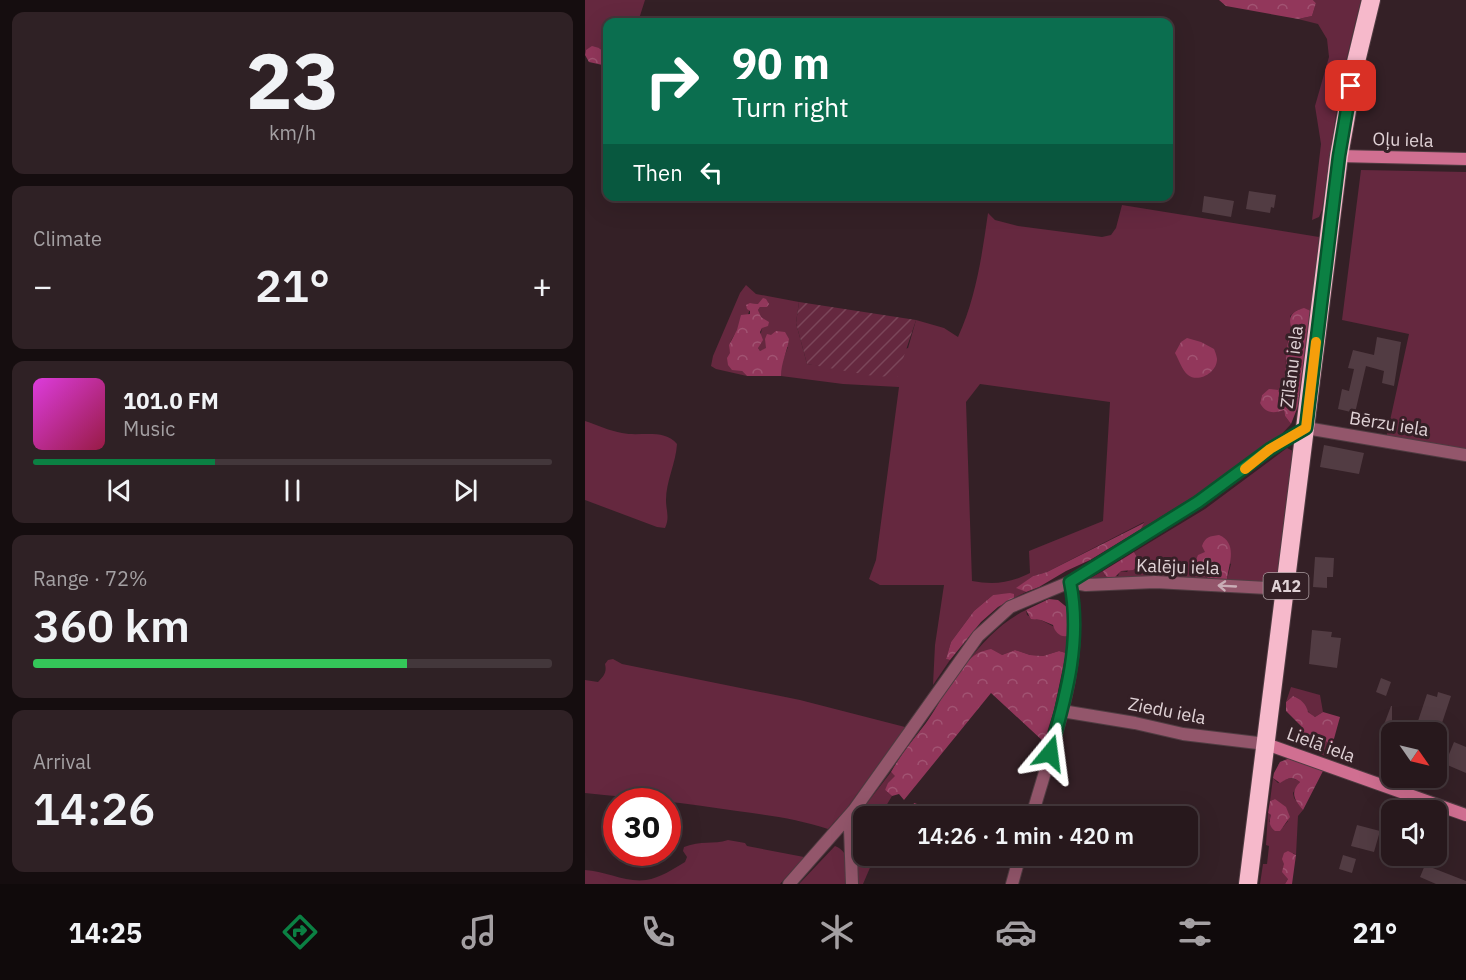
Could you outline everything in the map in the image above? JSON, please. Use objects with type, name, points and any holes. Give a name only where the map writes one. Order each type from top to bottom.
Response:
[{"type":"highway","name":"Zīlānu iela","points":[[1248,884],[1339,156],[1355,66],[1371,0]]},
{"type":"street","name":"Oļu iela","points":[[1339,156],[1466,159]]},
{"type":"street","name":"Bērzu iela","points":[[1306,428],[1466,455]]},
{"type":"street","points":[[857,806],[978,636],[1010,607],[1070,582],[1198,502],[1270,449],[1306,428]]},
{"type":"street","points":[[1035,806],[1062,711],[1071,667],[1075,606],[1070,582]]},
{"type":"street","name":"Kalēju iela","points":[[1070,582],[1086,585],[1155,582],[1286,589]]},
{"type":"street","name":"Ziedu iela","points":[[1062,711],[1135,723],[1183,734],[1266,744]]},
{"type":"street","name":"Lielā iela","points":[[1266,744],[1466,815]]},
{"type":"street","points":[[789,884],[853,811]]},
{"type":"street","points":[[852,884],[850,829],[853,815]]},
{"type":"street","points":[[825,844],[841,845],[848,851],[850,858]]},
{"type":"street","points":[[1012,884],[1017,866]]},
{"type":"shaded area","points":[[585,0],[645,0],[639,18],[603,18],[603,51],[599,48],[586,50],[585,55]]},
{"type":"shaded area","points":[[1313,0],[1361,0],[1337,107],[1322,210],[1319,217],[1312,220],[1321,144],[1315,106],[1329,57],[1327,39],[1318,24],[1298,19],[1312,16],[1316,3]]},
{"type":"shaded area","points":[[1361,170],[1466,172],[1466,460],[1384,448],[1409,334],[1342,320]]},
{"type":"shaded area","points":[[1122,205],[1319,237],[1311,311],[1300,309],[1290,316],[1292,329],[1288,337],[1284,382],[1278,390],[1269,390],[1262,395],[1260,403],[1284,410],[1291,424],[1280,436],[1209,487],[1141,529],[1144,522],[1047,572],[1033,576],[1017,588],[1026,592],[1014,598],[1014,594],[993,595],[974,611],[951,642],[946,659],[950,660],[933,685],[935,645],[944,585],[880,585],[869,579],[876,560],[899,387],[843,384],[781,376],[781,365],[788,347],[760,351],[758,348],[762,328],[758,304],[750,303],[748,314],[730,344],[730,352],[735,363],[747,376],[716,369],[711,366],[713,356],[740,293],[746,285],[756,294],[799,302],[796,323],[807,364],[839,368],[908,348],[916,320],[944,328],[958,337],[974,292],[988,213],[995,220],[1018,226],[1102,237],[1111,235],[1116,228]],"holes":[[[980,384],[1110,402],[1103,521],[1029,551],[1030,573],[1002,582],[972,581],[966,402]]]},
{"type":"shaded area","points":[[799,302],[916,320],[897,377],[873,376],[807,364],[796,323]]},
{"type":"shaded area","points":[[585,421],[622,433],[665,436],[677,444],[666,493],[668,517],[665,528],[585,500]]},
{"type":"shaded area","points":[[1287,448],[1293,451],[1293,457],[1279,581],[1275,584],[1224,581],[1227,579],[1231,564],[1206,552],[1196,569],[1210,580],[1086,583],[1103,571],[1105,576],[1118,576],[1120,571],[1127,572],[1137,557],[1134,552],[1205,509]]},
{"type":"shaded area","points":[[1026,610],[1027,615],[1070,635],[1066,653],[1059,651],[1043,656],[1015,650],[1002,655],[978,653],[966,664],[993,634]]},
{"type":"shaded area","points":[[613,659],[622,664],[800,700],[905,727],[847,808],[828,829],[760,814],[681,803],[681,788],[603,788],[603,795],[585,793],[585,680],[598,682],[604,674],[608,660]]},
{"type":"shaded area","points":[[1291,687],[1320,695],[1323,712],[1315,717],[1300,700],[1293,696],[1286,702]]},
{"type":"shaded area","points":[[1302,727],[1308,744],[1319,746],[1323,739],[1332,746],[1327,757],[1310,749],[1300,740],[1304,737],[1299,730]]},
{"type":"shaded area","points":[[891,772],[896,776],[885,790],[892,796],[886,806],[865,806]]},
{"type":"shaded area","points":[[1273,778],[1278,783],[1286,779],[1300,782],[1293,793],[1303,810],[1298,816],[1296,855],[1293,853],[1288,879],[1285,884],[1260,884],[1263,864],[1267,864],[1268,813],[1271,815],[1269,822],[1283,827],[1288,821],[1275,799],[1270,801]]},
{"type":"shaded area","points":[[728,840],[804,857],[780,884],[585,884],[585,870],[631,880],[651,879],[681,866],[687,857],[683,851],[684,847]]},
{"type":"shaded area","points":[[835,846],[844,852],[846,857],[849,884],[799,884]]},
{"type":"shaded area","points":[[855,866],[871,866],[863,884],[855,884]]},
{"type":"green space","points":[[1219,0],[1313,0],[1316,3],[1312,16],[1298,19],[1226,6]]},
{"type":"green space","points":[[592,46],[603,51],[603,65],[589,62],[585,55],[586,50]]},
{"type":"green space","points":[[763,298],[769,304],[758,310],[761,317],[769,322],[768,326],[762,328],[760,332],[763,340],[758,348],[760,351],[766,348],[767,334],[771,335],[776,331],[785,332],[789,339],[781,376],[747,376],[742,371],[732,370],[728,365],[729,345],[737,330],[741,315],[750,314],[746,305],[758,304]]},
{"type":"green space","points":[[1304,308],[1311,311],[1300,401],[1291,424],[1284,410],[1270,412],[1260,403],[1262,395],[1269,389],[1278,390],[1282,383],[1286,368],[1287,344],[1292,329],[1290,318],[1296,311]]},
{"type":"green space","points":[[1187,338],[1214,349],[1217,358],[1214,369],[1202,377],[1188,375],[1175,353],[1181,342]]},
{"type":"green space","points":[[1144,523],[1141,529],[1039,587],[1026,592],[1016,588],[1033,576],[1047,572]]},
{"type":"green space","points":[[1219,535],[1229,543],[1231,554],[1227,579],[1224,581],[1210,580],[1194,565],[1198,555],[1205,552],[1202,546],[1206,539]]},
{"type":"green space","points":[[1134,552],[1137,557],[1137,567],[1133,570],[1121,571],[1114,578],[1105,575],[1103,571]]},
{"type":"green space","points":[[1014,594],[1014,598],[998,607],[981,622],[950,660],[946,659],[951,642],[974,611],[993,595]]},
{"type":"green space","points":[[1049,599],[1058,600],[1069,609],[1070,635],[1062,636],[1057,633],[1053,625],[1031,619],[1026,610]]},
{"type":"green space","points":[[991,649],[1002,655],[1015,650],[1043,656],[1059,651],[1066,653],[1054,710],[1044,742],[991,693],[904,800],[899,794],[892,796],[885,790],[895,776],[891,772],[899,759],[932,715],[949,685],[963,667],[978,653]]},
{"type":"green space","points":[[1293,696],[1303,702],[1308,712],[1315,717],[1323,712],[1340,717],[1332,746],[1323,739],[1317,749],[1308,744],[1303,728],[1286,711],[1286,702]]},
{"type":"green space","points":[[1290,758],[1323,771],[1303,810],[1294,796],[1295,789],[1300,782],[1290,778],[1280,783],[1273,778],[1280,762]]},
{"type":"green space","points":[[1275,799],[1286,807],[1290,817],[1280,831],[1275,831],[1272,827],[1271,815],[1268,813],[1270,801]]},
{"type":"green space","points":[[1288,851],[1296,855],[1292,884],[1285,884],[1288,879],[1282,872],[1284,864],[1282,859],[1284,853]]},
{"type":"building","points":[[1249,191],[1276,195],[1274,208],[1271,207],[1270,213],[1246,209]]},
{"type":"building","points":[[1204,196],[1234,201],[1231,217],[1202,212]]},
{"type":"building","points":[[1377,337],[1401,342],[1394,386],[1382,383],[1384,371],[1366,366],[1355,413],[1338,409],[1342,389],[1349,391],[1354,369],[1348,368],[1353,350],[1374,355]]},
{"type":"building","points":[[1324,445],[1364,453],[1359,474],[1320,467]]},
{"type":"building","points":[[1315,557],[1334,558],[1333,577],[1327,577],[1327,588],[1313,587]]},
{"type":"building","points":[[1312,630],[1332,632],[1331,637],[1341,638],[1337,668],[1309,664]]},
{"type":"building","points":[[1381,678],[1391,682],[1386,696],[1376,692]]},
{"type":"building","points":[[1438,692],[1451,696],[1442,722],[1418,722],[1427,694],[1437,697]]},
{"type":"building","points":[[1391,706],[1392,706],[1392,722],[1385,722]]},
{"type":"building","points":[[1454,742],[1466,747],[1466,773],[1447,765]]},
{"type":"building","points":[[1357,825],[1380,831],[1374,852],[1351,846]]},
{"type":"building","points":[[1343,855],[1356,859],[1352,873],[1339,869]]},
{"type":"building","points":[[1425,866],[1428,866],[1466,881],[1466,884],[1436,884],[1420,877]]},
{"type":"slow traffic","points":[[1245,469],[1270,449],[1306,428],[1316,342]]},
{"type":"route","points":[[1050,753],[1071,667],[1075,606],[1070,582],[1176,517],[1270,449],[1306,428],[1339,156],[1351,86]]}]
